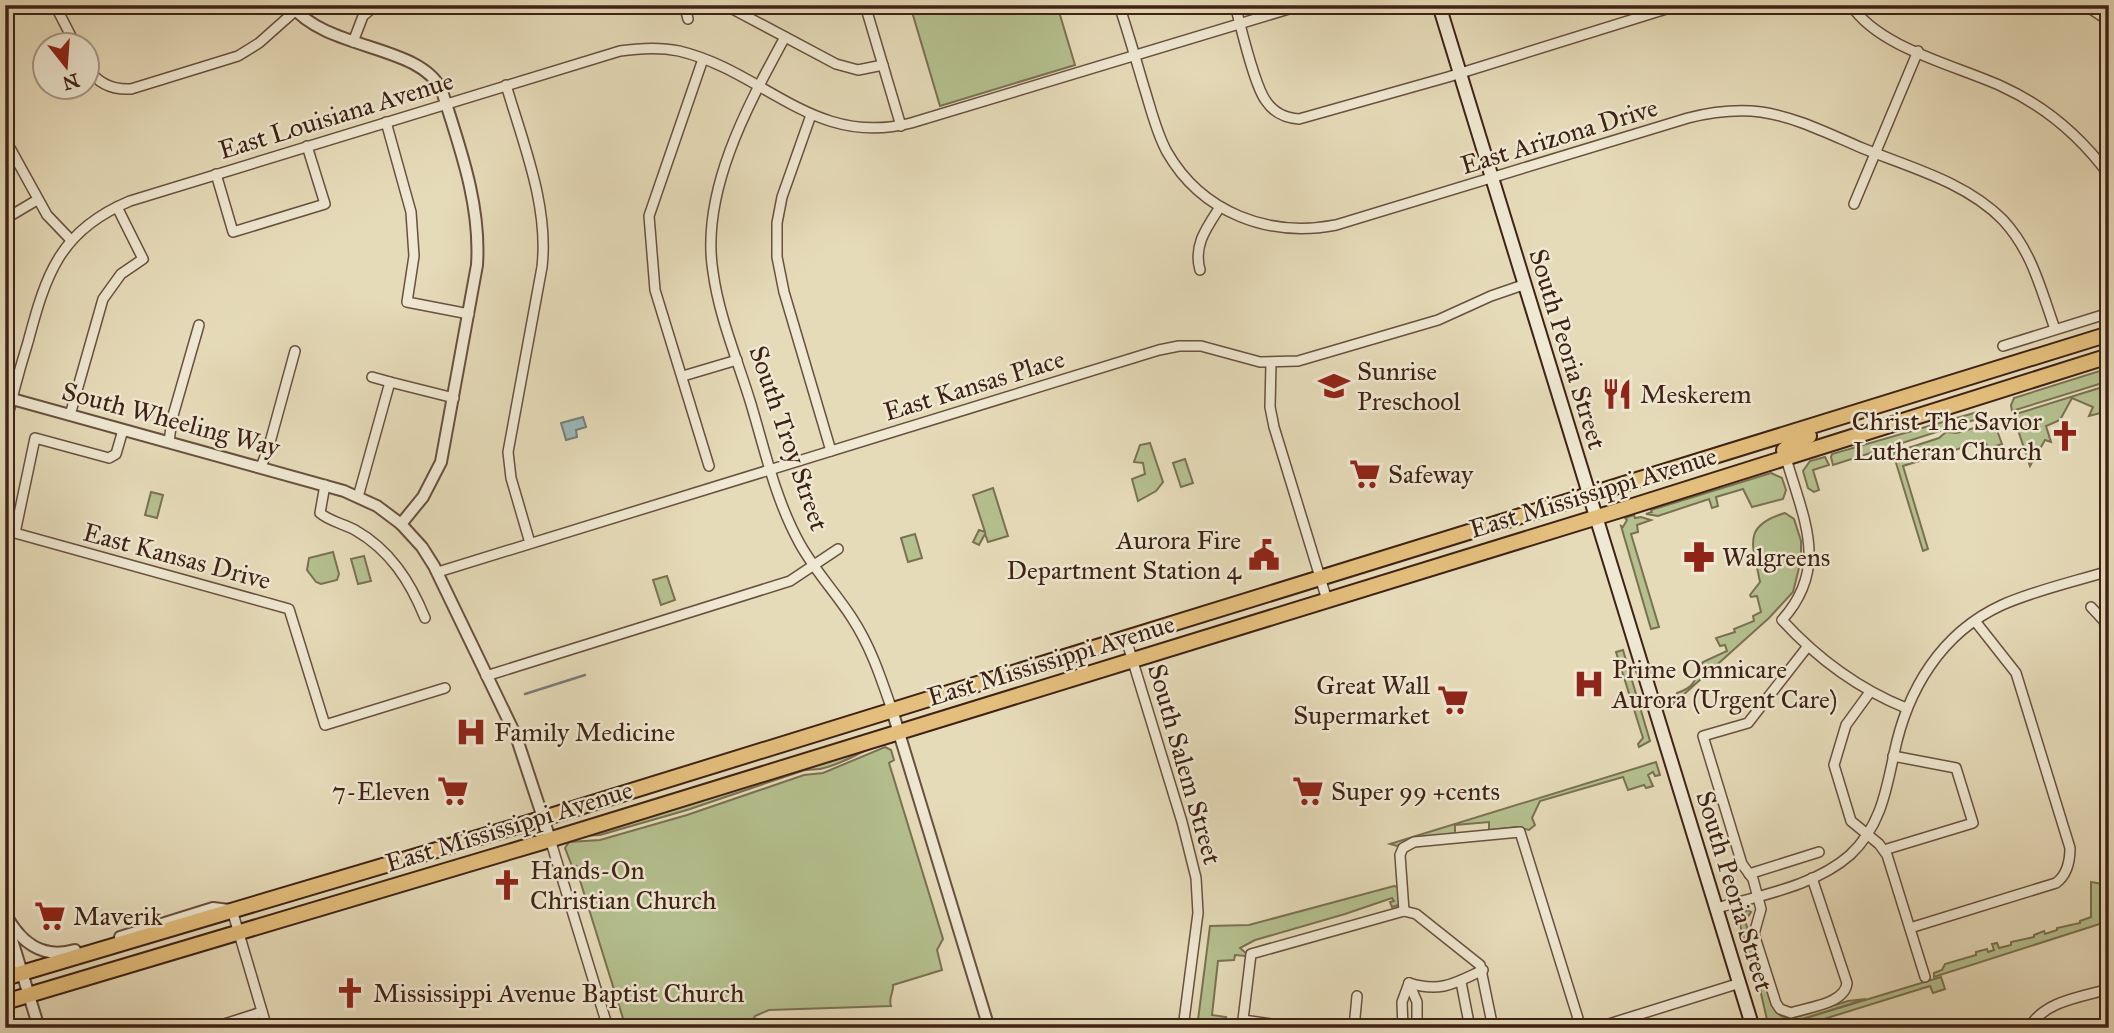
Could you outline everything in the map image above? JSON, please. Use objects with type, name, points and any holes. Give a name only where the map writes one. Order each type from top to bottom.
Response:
[{"type":"main road","name":"South Peoria Street","points":[[1439,5],[1752,1028]]},
{"type":"main road","name":"East Mississippi Avenue","points":[[5,978],[544,818],[2109,334]]},
{"type":"main road","name":"East Mississippi Avenue","points":[[5,1002],[899,732],[2109,356]]},
{"type":"main road","points":[[1786,458],[1784,450],[1792,443],[1864,410]]},
{"type":"street","points":[[55,5],[69,32]]},
{"type":"street","points":[[353,42],[363,16],[376,5]]},
{"type":"street","points":[[684,5],[688,19]]},
{"type":"street","points":[[725,5],[845,68],[870,69],[883,65]]},
{"type":"street","points":[[865,5],[901,126]]},
{"type":"street","name":"East Arizona Drive","points":[[1119,5],[1154,121],[1167,151],[1185,177],[1220,207],[1242,218],[1273,227],[1320,228],[1688,118],[1724,111],[1751,111],[1777,115],[1963,190],[2003,219],[2031,259],[2055,329]]},
{"type":"street","points":[[1235,5],[1262,94],[1273,109],[1290,118],[1308,118],[1679,5]]},
{"type":"street","name":"East Louisiana Avenue","points":[[5,430],[8,398],[42,291],[55,263],[72,240],[90,223],[117,206],[605,54],[635,48],[666,49],[703,59],[811,115],[836,124],[861,128],[901,126],[1302,5]]},
{"type":"street","points":[[1851,5],[1876,32],[2003,86],[2039,107],[2082,142],[2109,175]]},
{"type":"street","points":[[2085,5],[2109,21]]},
{"type":"street","points":[[102,82],[114,88],[131,89],[238,56],[259,43],[293,8],[316,27],[422,67],[437,80],[471,188],[477,222],[477,265],[446,441],[438,470],[423,497],[401,524]]},
{"type":"street","name":"South Troy Street","points":[[785,37],[740,127],[718,191],[711,230],[714,281],[791,527],[814,566],[864,638],[877,666],[989,1028]]},
{"type":"street","points":[[1854,204],[1918,51]]},
{"type":"street","points":[[703,59],[649,216],[654,284],[709,466]]},
{"type":"street","points":[[506,85],[534,178],[544,249],[508,452],[511,478],[530,543]]},
{"type":"street","points":[[811,115],[782,197],[777,243],[784,292],[831,451]]},
{"type":"street","points":[[386,122],[411,212],[414,256],[407,302],[470,314]]},
{"type":"street","points":[[5,139],[49,219],[72,240]]},
{"type":"street","points":[[216,174],[233,232],[325,204],[307,146]]},
{"type":"street","points":[[5,219],[37,200]]},
{"type":"street","points":[[71,415],[103,299],[121,274],[143,259],[117,206]]},
{"type":"street","points":[[1200,270],[1198,247],[1220,207]]},
{"type":"street","name":"East Kansas Place","points":[[438,572],[1169,348],[1201,346],[1271,363],[1309,359],[1438,320],[1523,285]]},
{"type":"street","points":[[2003,346],[2109,313]]},
{"type":"street","points":[[169,442],[172,419],[199,325]]},
{"type":"street","points":[[261,467],[295,351]]},
{"type":"street","points":[[683,376],[737,360]]},
{"type":"street","points":[[1271,363],[1270,407],[1274,427],[1327,600]]},
{"type":"street","points":[[372,377],[454,398]]},
{"type":"street","points":[[358,496],[390,382]]},
{"type":"street","name":"South Wheeling Way","points":[[8,398],[325,485],[358,496],[401,524],[422,547],[438,572],[516,736],[550,839]]},
{"type":"street","name":"East Kansas Drive","points":[[124,430],[116,454],[109,458],[35,438],[15,533],[289,609],[325,725],[445,688]]},
{"type":"street","points":[[1786,458],[1807,529],[1811,562],[1800,598],[1782,620],[1808,646],[1870,692],[1906,708]]},
{"type":"street","points":[[325,485],[319,509],[322,516],[354,529],[382,550],[405,577],[425,618]]},
{"type":"street","points":[[486,676],[790,581],[838,549]]},
{"type":"street","points":[[1717,908],[1812,878],[1842,862],[1867,835],[1882,806],[1906,708],[1925,672],[1951,641],[1975,621],[2018,599],[2109,571]]},
{"type":"street","points":[[2091,607],[2104,621],[2109,638]]},
{"type":"street","points":[[1910,928],[2056,883],[2066,873],[2070,855],[2016,673],[1975,621]]},
{"type":"street","name":"South Salem Street","points":[[1126,639],[1182,822],[1196,878],[1198,913],[1183,1028]]},
{"type":"street","points":[[1808,646],[1748,723],[1703,736],[1742,864],[1758,895],[1761,909],[1755,933],[1777,1006],[1785,1012],[1791,1013],[1839,998],[1844,994],[1847,984],[1812,878]]},
{"type":"street","points":[[1870,692],[1846,725],[1834,765],[1851,821],[1885,850],[1925,977]]},
{"type":"street","points":[[1885,850],[1973,822],[1956,768],[1893,756]]},
{"type":"street","points":[[1404,911],[1401,855],[1403,848],[1414,842],[1520,832],[1581,1028]]},
{"type":"street","points":[[550,839],[608,1028]]},
{"type":"street","points":[[1749,874],[1819,852]]},
{"type":"street","points":[[5,913],[24,940],[40,950],[58,954],[213,908],[232,910],[267,1028]]},
{"type":"street","points":[[1301,1028],[1243,1024],[1251,954],[1404,911],[1416,914],[1480,965],[1493,1028]]},
{"type":"street","points":[[5,918],[39,1028]]},
{"type":"street","points":[[1409,983],[1428,989],[1461,982],[1483,970]]},
{"type":"street","points":[[1461,982],[1470,1028]]},
{"type":"street","points":[[1403,1028],[1402,1003],[1409,983]]},
{"type":"street","points":[[1409,983],[1417,1002],[1417,1028]]},
{"type":"street","points":[[1596,1028],[1740,983]]},
{"type":"street","points":[[2029,1028],[2036,1017],[2050,1007],[2109,989]]},
{"type":"street","points":[[1354,1028],[1357,996]]},
{"type":"street","points":[[212,1028],[262,1012]]},
{"type":"green space","points":[[910,5],[1057,5],[1075,65],[940,106]]},
{"type":"green space","points":[[2109,368],[2109,381],[2012,411],[2014,398]]},
{"type":"green space","points":[[2109,385],[2108,411],[2089,416],[2093,407],[2072,398],[2060,420],[2046,426],[2051,442],[2045,440],[2030,466],[2013,415]]},
{"type":"green space","points":[[1981,411],[1984,417],[1833,465],[1832,454]]},
{"type":"green space","points":[[1994,422],[2002,444],[1989,448],[1984,441],[1903,466],[1928,549],[1923,551],[1893,453],[1939,438],[1946,432],[1957,433]]},
{"type":"green space","points":[[1150,443],[1163,482],[1156,491],[1138,501],[1132,479],[1145,474],[1143,463],[1134,462],[1140,445]]},
{"type":"green space","points":[[1825,457],[1829,465],[1813,470],[1819,490],[1814,492],[1808,488],[1803,471],[1810,461]]},
{"type":"green space","points":[[1185,459],[1193,483],[1181,487],[1173,463]]},
{"type":"green space","points":[[1771,473],[1782,478],[1786,490],[1783,499],[1752,507],[1743,489],[1716,497],[1718,506],[1712,508],[1709,499],[1658,516],[1646,514],[1652,512],[1651,510]]},
{"type":"green space","points":[[993,488],[1008,536],[988,542],[985,534],[979,545],[973,542],[979,530],[985,532],[973,495]]},
{"type":"green space","points":[[151,492],[163,495],[157,518],[145,515]]},
{"type":"green space","points":[[1785,513],[1794,519],[1801,541],[1801,560],[1793,592],[1769,618],[1672,705],[1677,693],[1692,684],[1703,662],[1727,651],[1725,645],[1720,646],[1716,638],[1735,632],[1734,629],[1754,621],[1753,616],[1761,612],[1757,596],[1750,595],[1760,582],[1753,538],[1762,524]]},
{"type":"green space","points":[[1634,515],[1635,518],[1651,520],[1637,525],[1638,532],[1631,534],[1659,627],[1651,629],[1621,526],[1623,527],[1627,520],[1625,518]]},
{"type":"green space","points":[[915,534],[922,558],[908,562],[901,538]]},
{"type":"green space","points":[[333,552],[339,574],[337,580],[321,584],[316,582],[307,570],[309,558]]},
{"type":"green space","points":[[364,556],[371,581],[358,584],[351,559]]},
{"type":"green space","points":[[667,576],[675,600],[661,605],[653,580]]},
{"type":"green space","points":[[1623,650],[1650,741],[1639,747],[1638,744],[1643,738],[1616,652]]},
{"type":"green space","points":[[874,746],[826,767],[802,771],[687,810],[600,835],[582,836],[803,770]]},
{"type":"green space","points":[[885,747],[891,750],[894,760],[889,763],[943,939],[937,950],[942,970],[893,985],[891,1006],[769,1010],[755,1016],[750,1028],[626,1028],[578,874],[574,870],[576,866],[572,866],[565,848],[569,842],[600,840],[687,815],[804,775],[823,773]]},
{"type":"green space","points":[[1656,762],[1660,775],[1655,776],[1653,772],[1648,775],[1653,786],[1646,788],[1644,785],[1628,790],[1623,777],[1540,801],[1532,818],[1535,825],[1529,830],[1517,827],[1489,830],[1489,822],[1455,825],[1455,834],[1410,839],[1397,846],[1390,844]]},
{"type":"green space","points":[[2091,882],[2109,885],[2109,921],[1934,977],[1934,973],[1942,970],[1945,964],[1976,955],[1976,952],[1994,950],[1992,944],[1997,943],[1999,948],[2011,945],[2011,942],[2034,937],[2044,931],[2045,934],[2091,917]]},
{"type":"green space","points":[[1398,887],[1402,904],[1392,907],[1392,898],[1255,940],[1240,948],[1246,956],[1235,955],[1234,960],[1218,961],[1212,1015],[1226,1017],[1224,1028],[1197,1028],[1210,926],[1249,925]]},
{"type":"green space","points":[[1748,910],[1751,912],[1745,921],[1775,1009],[1781,1016],[1790,1019],[1848,1001],[1866,999],[1783,1025],[1941,977],[1945,989],[1933,993],[1930,986],[1795,1028],[1769,1028],[1739,922],[1743,913]]},
{"type":"water","points":[[583,417],[586,427],[576,430],[577,437],[566,440],[561,423]]},
{"type":"waterway","points":[[525,694],[585,675]]},
{"type":"place","name":"Sunrise Preschool","points":[[1334,386]]},
{"type":"place","name":"Meskerem","points":[[1617,394]]},
{"type":"place","name":"Christ The Savior Lutheran Church","points":[[2065,436]]},
{"type":"place","name":"Safeway","points":[[1365,474]]},
{"type":"place","name":"Aurora Fire Department Station 4","points":[[1264,555]]},
{"type":"place","name":"Walgreens","points":[[1699,557]]},
{"type":"place","name":"Prime Omnicare Aurora (Urgent Care)","points":[[1589,684]]},
{"type":"place","name":"Great Wall Supermarket","points":[[1453,700]]},
{"type":"place","name":"Family Medicine","points":[[471,732]]},
{"type":"place","name":"7-Eleven","points":[[453,791]]},
{"type":"place","name":"Super 99 +cents","points":[[1308,791]]},
{"type":"place","name":"Hands-On Christian Church","points":[[507,885]]},
{"type":"place","name":"Maverik","points":[[50,916]]},
{"type":"place","name":"Mississippi Avenue Baptist Church","points":[[350,993]]}]
